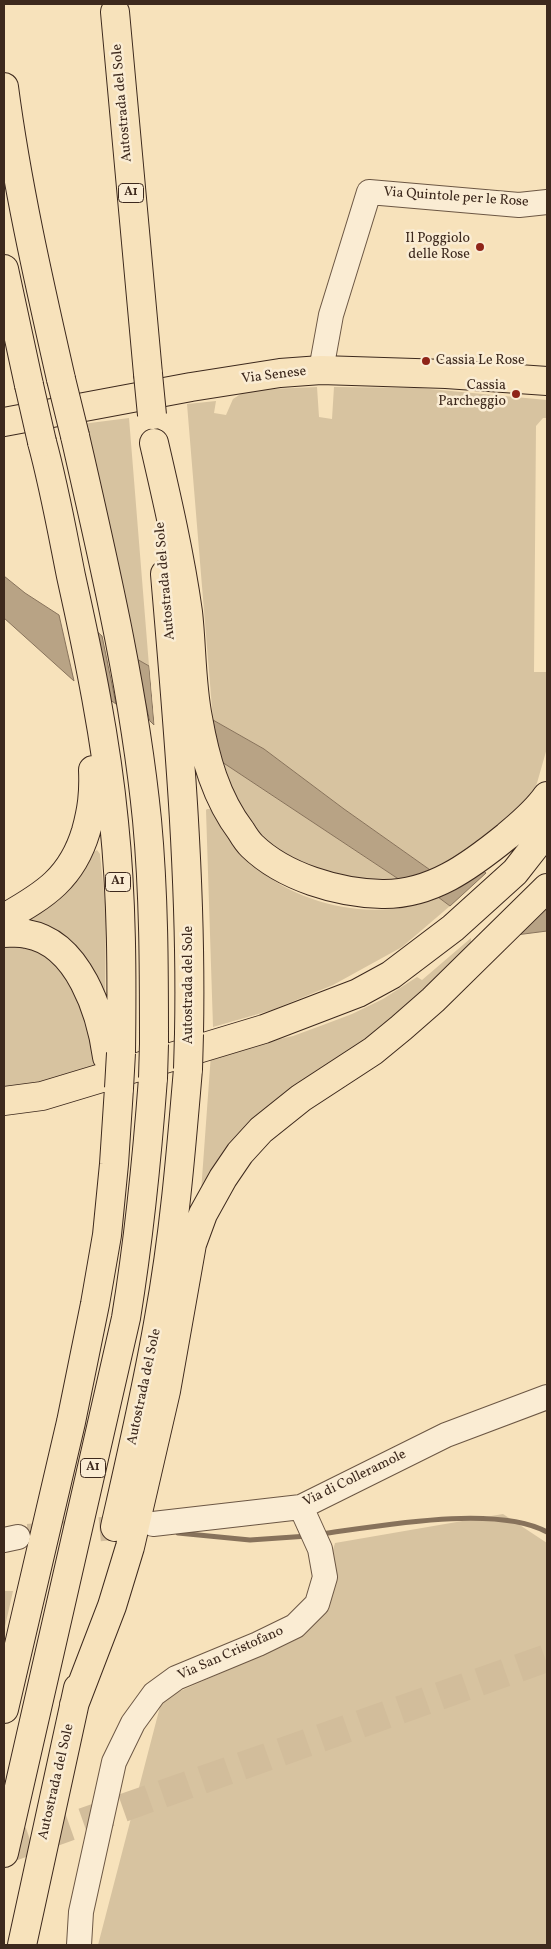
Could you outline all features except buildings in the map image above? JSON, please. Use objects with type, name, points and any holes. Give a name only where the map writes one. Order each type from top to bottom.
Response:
[{"type":"main road","name":"Autostrada del Sole","points":[[22,1945],[74,1705],[143,1404],[159,1317],[173,1223],[188,1069],[189,912],[181,759],[184,679],[154,443],[115,12]]},
{"type":"main road","name":"A1","points":[[4,87],[16,173],[29,238],[115,616],[130,696],[147,821],[154,958],[153,1078],[146,1174],[137,1250],[126,1318],[4,1853]]},
{"type":"main road","points":[[4,269],[45,451],[51,530],[65,577],[93,713],[92,752],[94,786],[93,809],[80,850],[69,869],[56,883],[25,907],[4,918]]},
{"type":"main road","name":"Via Senese","points":[[4,422],[190,387],[280,373],[322,370],[446,374],[547,381]]},
{"type":"main road","points":[[184,679],[197,716],[213,780],[229,815],[252,846],[275,863],[294,874],[332,888],[370,894],[395,895],[447,880],[481,858],[530,817],[547,796]]},
{"type":"main road","name":"A1","points":[[4,1709],[71,1422],[95,1304],[108,1226],[114,1056],[122,960],[114,823],[93,713]]},
{"type":"main road","points":[[4,1101],[42,1096],[264,1029],[358,993],[391,975],[453,928],[515,872],[545,841]]},
{"type":"main road","points":[[74,1705],[112,1606],[130,1547],[166,1391],[188,1260],[200,1222],[228,1168],[261,1130],[301,1098],[373,1051],[401,1028],[495,940],[547,888]]},
{"type":"main road","points":[[4,933],[28,934],[53,946],[67,956],[80,974],[114,1056]]},
{"type":"street","name":"Via Quintole per le Rose","points":[[322,370],[331,315],[369,192],[519,205],[547,202]]},
{"type":"street","name":"Via di Colleramole","points":[[153,1524],[301,1507],[446,1435],[547,1397]]},
{"type":"street","name":"Via San Cristofano","points":[[79,1945],[81,1912],[114,1762],[133,1723],[154,1694],[176,1678],[258,1644],[294,1626],[317,1604],[325,1577],[320,1549],[301,1507]]},
{"type":"shaded area","points":[[317,387],[319,417],[332,419],[334,387],[419,388],[547,400],[547,418],[543,418],[536,426],[534,672],[547,672],[547,748],[537,783],[529,801],[475,852],[433,872],[264,749],[213,720],[187,404],[216,401],[214,413],[226,415],[233,399],[247,390]]},
{"type":"shaded area","points":[[129,418],[149,666],[135,658],[82,424]]},
{"type":"shaded area","points":[[4,576],[25,593],[59,615],[74,681],[4,618]]},
{"type":"shaded area","points":[[91,626],[102,636],[116,704],[106,697]]},
{"type":"shaded area","points":[[135,658],[149,666],[154,725],[150,721]]},
{"type":"shaded area","points":[[213,720],[264,749],[433,872],[403,882],[222,762]]},
{"type":"shaded area","points":[[222,762],[403,882],[361,884],[299,867],[256,835],[222,777],[227,775]]},
{"type":"shaded area","points":[[207,809],[210,809],[230,840],[255,867],[274,881],[318,901],[342,907],[391,909],[415,905],[438,897],[450,906],[402,947],[333,985],[272,1010],[213,1027]]},
{"type":"shaded area","points":[[97,850],[100,854],[106,912],[105,999],[25,922],[47,909],[66,894],[82,875],[94,852]]},
{"type":"shaded area","points":[[482,870],[486,873],[450,906],[438,897],[465,882]]},
{"type":"shaded area","points":[[547,906],[547,931],[516,935]]},
{"type":"shaded area","points":[[471,938],[471,943],[431,983],[201,1192],[211,1054],[293,1036],[352,1014],[383,999],[417,977],[422,980]]},
{"type":"shaded area","points":[[4,940],[40,949],[76,981],[101,1064],[35,1086],[4,1091]]},
{"type":"shaded area","points":[[503,1514],[547,1543],[547,1945],[98,1945],[162,1699],[260,1656],[325,1613],[325,1577],[335,1543]]},
{"type":"shaded area","points":[[4,1591],[13,1591],[4,1631]]},
{"type":"pier","points":[[149,663],[152,666],[157,725],[155,728]]},
{"type":"waterway","points":[[321,1534],[405,1522],[468,1518],[498,1519],[525,1524],[547,1532]]},
{"type":"waterway","points":[[178,1533],[250,1540],[308,1536]]},
{"type":"tunnel","points":[[28,1536],[134,1526]]},
{"type":"tunnel","points":[[4,1850],[547,1658]]},
{"type":"place","name":"Il Poggiolo delle Rose","points":[[480,247]]},
{"type":"place","name":"Cassia Le Rose","points":[[426,361]]},
{"type":"place","name":"Cassia Parcheggio","points":[[516,394]]}]
